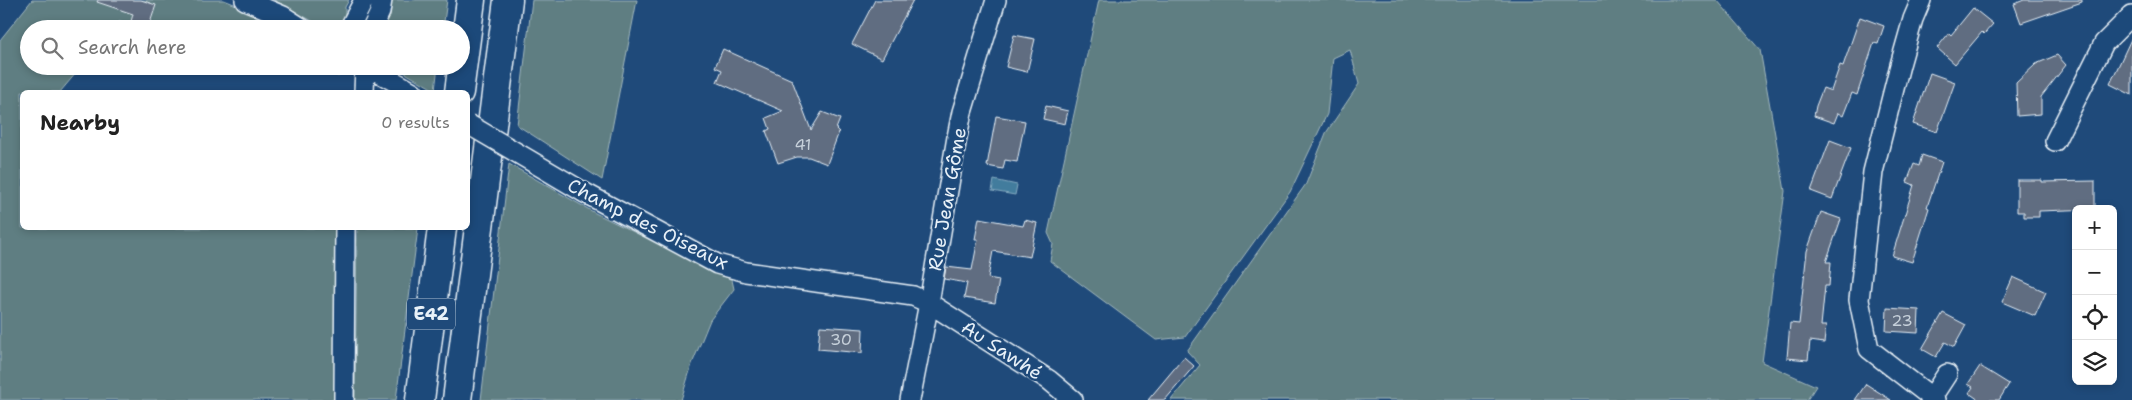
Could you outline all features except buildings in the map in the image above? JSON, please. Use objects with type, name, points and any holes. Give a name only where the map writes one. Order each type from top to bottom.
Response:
[{"type":"highway","points":[[468,20],[471,0]]},
{"type":"highway","name":"E42","points":[[457,400],[508,0]]},
{"type":"highway","points":[[459,90],[461,75]]},
{"type":"highway","name":"E42","points":[[420,400],[442,230]]},
{"type":"street","points":[[246,0],[289,20]]},
{"type":"street","points":[[354,20],[364,0]]},
{"type":"street","points":[[376,20],[382,0]]},
{"type":"street","name":"Rue Jean Gôme","points":[[910,400],[929,303],[960,120],[996,0]]},
{"type":"street","points":[[1921,0],[1900,65],[1873,172],[1859,300],[1869,349],[1932,399],[1947,374]]},
{"type":"street","points":[[2055,141],[2104,43],[2132,15]]},
{"type":"street","points":[[364,90],[368,75]]},
{"type":"street","points":[[383,75],[409,90]]},
{"type":"street","name":"Champ des Oiseaux","points":[[470,125],[585,193],[717,264],[746,272],[913,296],[929,303]]},
{"type":"street","points":[[344,400],[345,230]]},
{"type":"street","name":"Au Sawhé","points":[[929,303],[1049,380],[1073,400]]},
{"type":"green space","points":[[32,0],[224,0],[269,20],[20,20],[20,75],[74,75],[62,90],[20,90],[20,230],[345,230],[340,400],[0,400],[0,40]]},
{"type":"green space","points":[[274,0],[349,0],[345,7],[345,18],[343,20],[311,20]]},
{"type":"green space","points":[[387,0],[447,0],[444,20],[380,20]]},
{"type":"green space","points":[[532,0],[637,0],[602,180],[517,125]]},
{"type":"green space","points":[[1099,0],[1717,0],[1760,50],[1785,191],[1762,362],[1816,386],[1807,400],[1171,400],[1200,365],[1187,351],[1306,184],[1326,133],[1359,84],[1350,50],[1333,58],[1327,114],[1290,192],[1185,337],[1156,340],[1050,261],[1053,244],[1048,233]]},
{"type":"green space","points":[[409,75],[437,75],[435,90]]},
{"type":"green space","points":[[509,164],[595,213],[732,280],[734,289],[710,320],[692,364],[681,400],[481,400]]},
{"type":"green space","points":[[357,230],[418,230],[396,400],[355,400]]},
{"type":"water","points":[[994,180],[1017,185],[1015,195],[992,191]]}]
